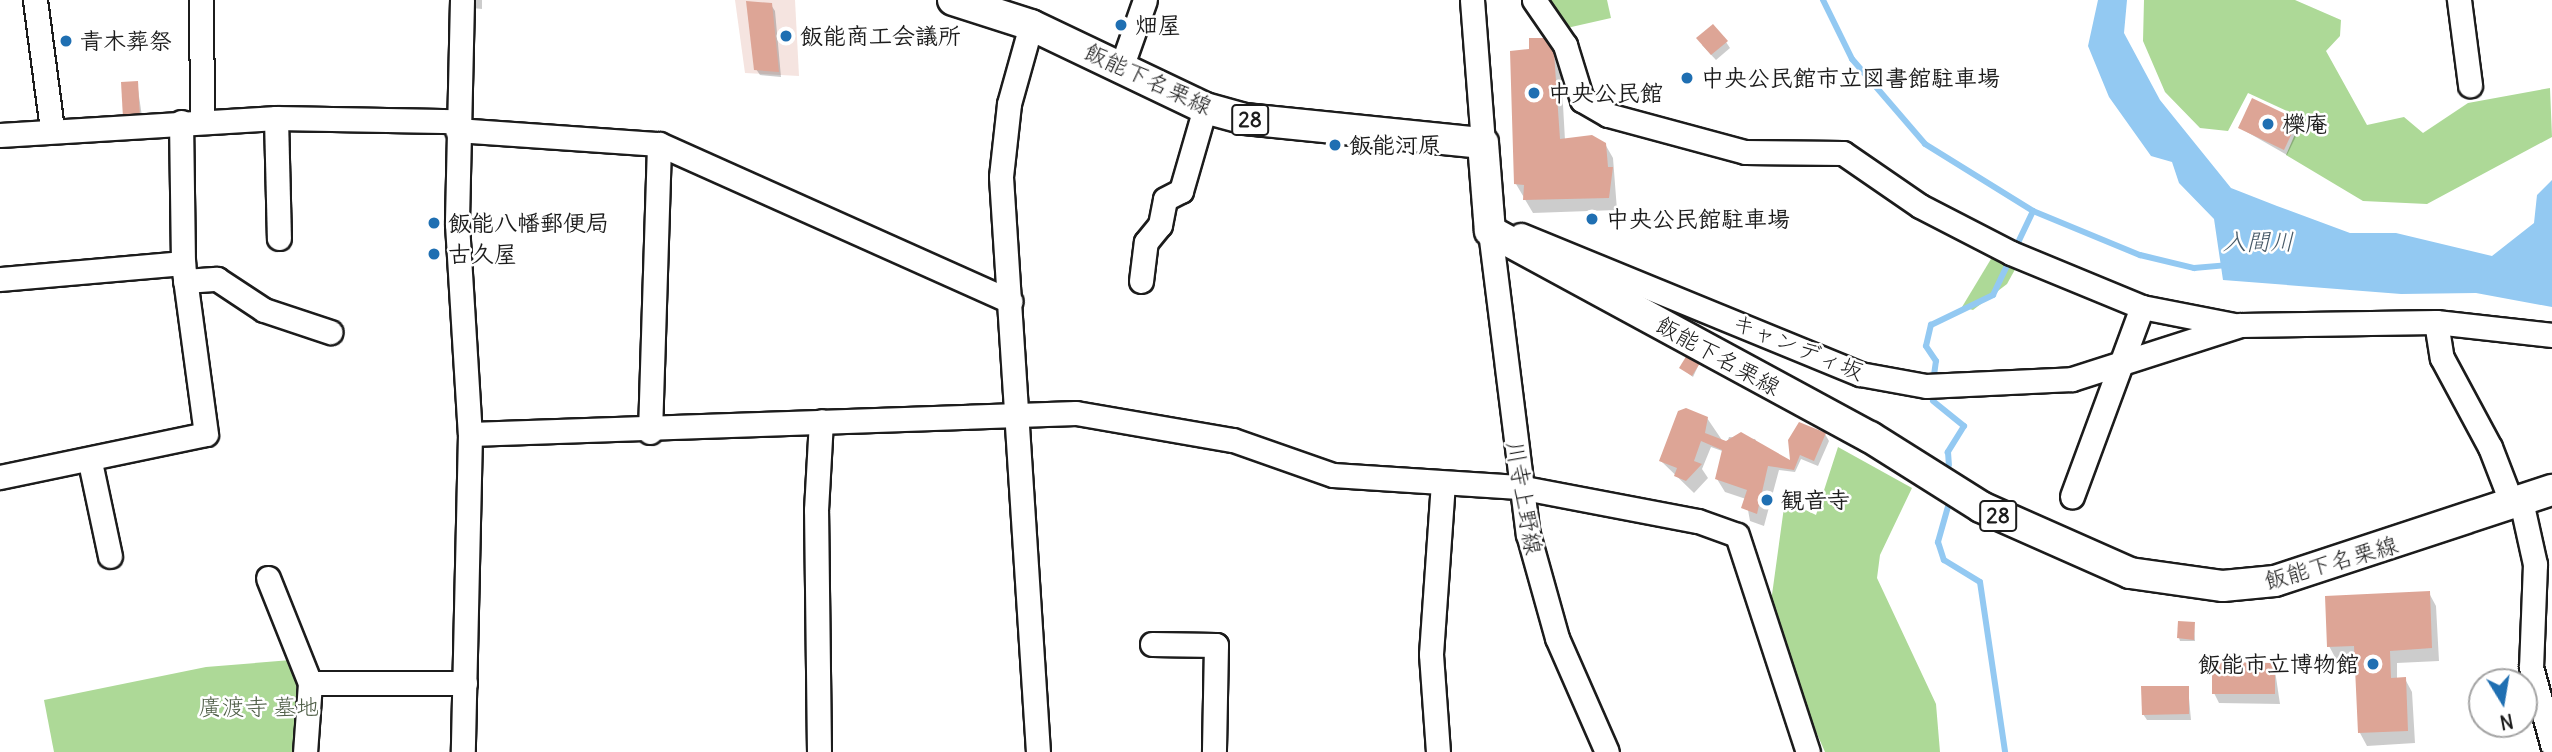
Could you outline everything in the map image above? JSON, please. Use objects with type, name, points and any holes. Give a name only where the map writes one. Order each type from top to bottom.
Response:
[{"type":"main road","name":"飯能下名栗線","points":[[953,0],[1031,25],[1205,108],[1292,127],[1483,143]]},
{"type":"main road","points":[[1483,143],[1490,226]]},
{"type":"main road","name":"飯能下名栗線","points":[[1490,226],[1870,437],[1981,507],[2130,573],[2223,586],[2275,581],[2552,490]]},
{"type":"street","points":[[35,0],[51,129]]},
{"type":"street","points":[[0,477],[90,462],[206,433],[184,272],[201,0]]},
{"type":"street","points":[[462,0],[457,126],[470,434],[463,752]]},
{"type":"street","points":[[1121,68],[1145,0]]},
{"type":"street","points":[[1472,0],[1483,143]]},
{"type":"street","points":[[1534,0],[1565,45],[1582,100],[1608,115],[1745,152],[1843,153],[1920,206],[2017,255],[2142,307],[2240,326],[2436,322],[2552,335]]},
{"type":"street","points":[[2459,0],[2470,85]]},
{"type":"street","points":[[1031,25],[1009,104],[1001,177],[1020,412],[1038,752]]},
{"type":"street","points":[[1140,281],[1146,242],[1160,225],[1165,199],[1181,191],[1205,108]]},
{"type":"street","points":[[0,135],[51,129],[276,118],[457,126],[659,144],[1010,301]]},
{"type":"street","points":[[276,118],[279,238]]},
{"type":"street","points":[[650,432],[659,144]]},
{"type":"street","name":"キャンディ坂","points":[[1490,226],[1887,382],[2062,380],[2122,365],[2240,326]]},
{"type":"street","name":"川寺上野線","points":[[1490,226],[1520,487],[1558,638],[1607,752]]},
{"type":"street","points":[[0,279],[184,272],[217,279],[264,310],[330,332]]},
{"type":"street","points":[[2072,496],[2142,307]]},
{"type":"street","points":[[2436,322],[2442,358],[2516,502],[2535,564],[2531,667],[2552,744]]},
{"type":"street","points":[[470,434],[650,432],[1020,412],[1123,419],[1233,440],[1333,475],[1520,487],[1698,521],[1737,535],[1808,752]]},
{"type":"street","points":[[819,752],[816,510],[821,421]]},
{"type":"street","points":[[90,462],[110,556]]},
{"type":"street","points":[[1438,752],[1431,654],[1443,484]]},
{"type":"street","points":[[268,578],[310,683],[305,752]]},
{"type":"street","points":[[1152,644],[1216,645],[1214,752]]},
{"type":"street","points":[[310,683],[465,683]]},
{"type":"shaded area","name":"飯能商工会議所","points":[[735,0],[795,0],[799,76],[745,73]]},
{"type":"green space","points":[[1540,0],[1607,0],[1611,18],[1558,30]]},
{"type":"green space","points":[[2144,0],[2295,0],[2341,20],[2340,36],[2326,51],[2367,125],[2404,117],[2423,133],[2468,103],[2550,88],[2552,137],[2427,204],[2363,201],[2286,155],[2302,118],[2248,93],[2228,131],[2200,128],[2165,92],[2143,41]]},
{"type":"green space","points":[[1994,254],[2018,264],[2007,284],[1973,310],[1962,307]]},
{"type":"green space","points":[[1838,447],[1912,488],[1880,555],[1877,578],[1936,704],[1940,752],[1825,752],[1792,677],[1771,602],[1785,500],[1816,515]]},
{"type":"green space","name":"廣渡寺 墓地","points":[[291,660],[305,691],[301,752],[54,752],[44,700],[206,667]]},
{"type":"water","name":"入間川","points":[[2098,0],[2127,0],[2124,33],[2160,100],[2231,188],[2350,233],[2396,233],[2492,256],[2534,223],[2537,195],[2552,180],[2552,307],[2476,293],[2401,294],[2223,280],[2214,219],[2179,183],[2172,162],[2151,156],[2109,97],[2088,46]]},
{"type":"building","points":[[746,1],[772,3],[779,72],[754,70]]},
{"type":"building","points":[[1713,24],[1728,41],[1711,55],[1696,38]]},
{"type":"building","name":"中央公民館","points":[[1529,38],[1553,38],[1560,139],[1592,135],[1606,143],[1608,167],[1613,167],[1609,198],[1523,200],[1524,185],[1514,184],[1510,51],[1529,49]]},
{"type":"building","points":[[138,81],[140,117],[123,118],[121,82]]},
{"type":"building","name":"櫟庵","points":[[2252,98],[2298,120],[2284,150],[2238,128]]},
{"type":"building","points":[[1687,355],[1700,363],[1692,376],[1679,368]]},
{"type":"building","points":[[1686,408],[1708,417],[1705,433],[1726,441],[1741,432],[1790,460],[1788,440],[1799,422],[1826,433],[1814,461],[1800,455],[1794,470],[1768,466],[1757,514],[1741,508],[1747,490],[1715,479],[1722,450],[1701,441],[1694,461],[1702,464],[1686,481],[1674,476],[1677,468],[1659,461],[1678,411]]},
{"type":"building","name":"飯能市立博物館","points":[[2430,591],[2432,648],[2390,651],[2391,678],[2406,677],[2408,731],[2358,733],[2354,646],[2327,647],[2325,596]]},
{"type":"building","points":[[2178,621],[2195,622],[2194,640],[2177,638]]},
{"type":"building","points":[[2212,662],[2275,663],[2275,694],[2212,694]]},
{"type":"building","points":[[2141,686],[2189,686],[2189,714],[2142,715]]},
{"type":"waterway","name":"入間川","points":[[1823,0],[1852,59],[1925,144],[2033,211],[2140,255],[2194,268],[2227,265]]},
{"type":"waterway","points":[[1934,375],[1936,361],[1926,346],[1931,325],[1993,295],[2033,211]]},
{"type":"waterway","points":[[1933,401],[1964,426],[1948,452],[1949,465]]},
{"type":"waterway","points":[[1949,503],[1938,542],[1944,560],[1980,582],[2005,752]]},
{"type":"place","name":"畑屋","points":[[1121,25]]},
{"type":"place","name":"飯能商工会議所","points":[[786,36]]},
{"type":"place","name":"青木葬祭","points":[[66,41]]},
{"type":"place","name":"中央公民館市立図書館駐車場","points":[[1687,78]]},
{"type":"place","name":"中央公民館","points":[[1534,93]]},
{"type":"place","name":"櫟庵","points":[[2268,124]]},
{"type":"place","name":"飯能河原","points":[[1335,145]]},
{"type":"place","name":"中央公民館駐車場","points":[[1592,219]]},
{"type":"place","name":"飯能八幡郵便局","points":[[434,223]]},
{"type":"place","name":"古久屋","points":[[434,254]]},
{"type":"place","name":"観音寺","points":[[1767,500]]},
{"type":"place","name":"飯能市立博物館","points":[[2373,664]]}]
